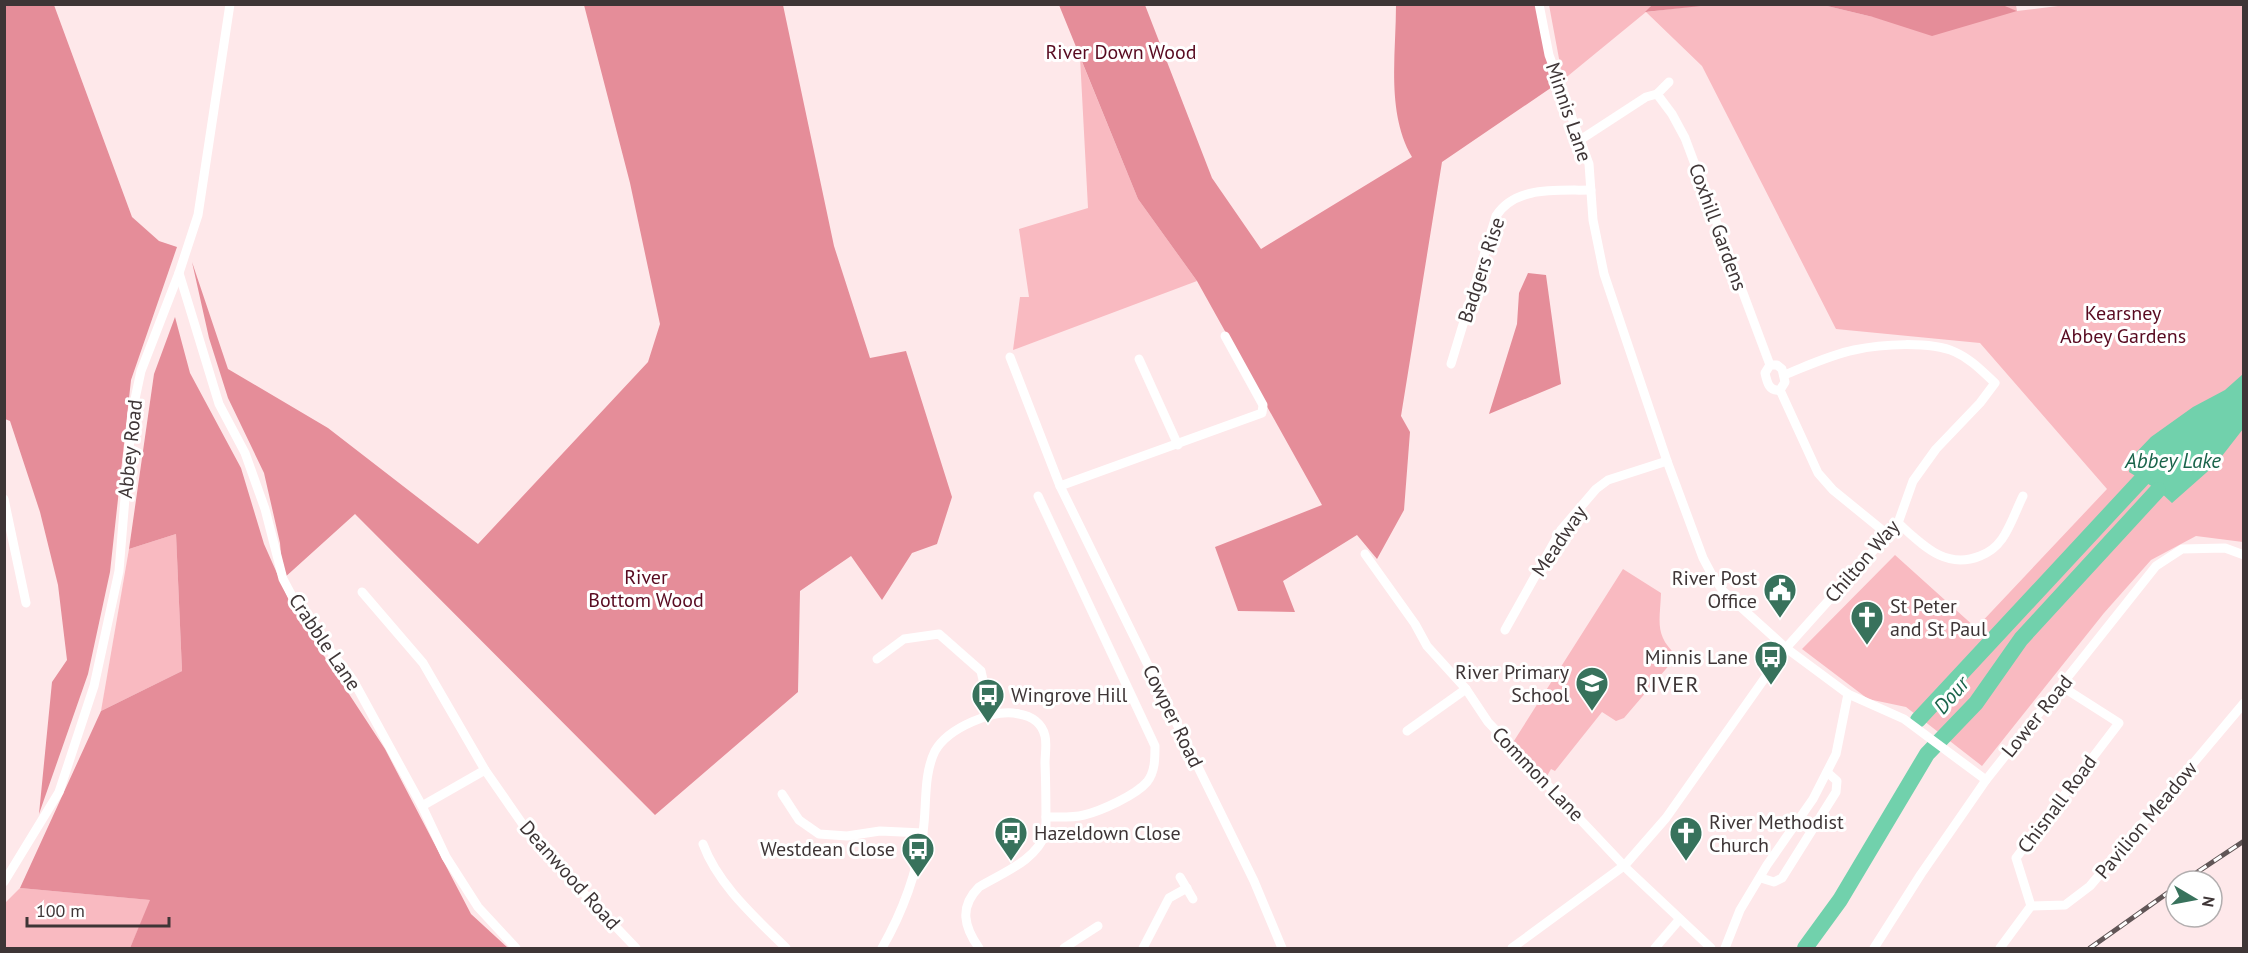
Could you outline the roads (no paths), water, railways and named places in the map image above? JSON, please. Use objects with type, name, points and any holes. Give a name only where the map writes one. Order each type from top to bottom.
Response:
[{"type":"street","name":"Abbey Road","points":[[4,882],[59,792],[94,686],[119,571],[132,413],[141,371],[179,273],[198,215],[230,4]]},
{"type":"street","name":"Minnis Lane","points":[[1539,4],[1549,55],[1589,164],[1593,220],[1604,274],[1667,460],[1703,558],[1712,575],[1723,591],[1786,648],[1848,694],[1904,719],[1986,780]]},
{"type":"street","points":[[1580,140],[1646,97],[1657,94],[1669,82]]},
{"type":"street","name":"Coxhill Gardens","points":[[1657,94],[1672,114],[1685,138],[1770,365],[1765,373],[1770,388],[1775,391],[1780,390],[1818,473],[1833,490],[1887,534]]},
{"type":"street","name":"Badgers Rise","points":[[1451,364],[1459,354],[1497,216],[1501,209],[1509,201],[1525,194],[1591,190]]},
{"type":"street","name":"Crabble Lane","points":[[179,273],[219,404],[245,453],[264,509],[283,579],[300,611],[353,680],[422,806],[446,857],[478,907],[516,948]]},
{"type":"street","points":[[1060,486],[1259,415],[1263,410],[1263,405],[1225,336]]},
{"type":"street","name":"Chilton Way","points":[[1512,948],[1624,865],[1666,818],[1786,648],[1898,523],[1913,481],[1936,449],[1980,403],[1995,383],[1973,362],[1954,351],[1897,345],[1854,350],[1784,375]]},
{"type":"street","name":"Cowper Road","points":[[1010,357],[1060,486],[1254,880],[1282,948]]},
{"type":"street","points":[[1139,359],[1178,444]]},
{"type":"street","points":[[1770,365],[1777,365],[1784,375],[1785,382],[1780,390]]},
{"type":"street","name":"Meadway","points":[[1505,630],[1561,530],[1596,489],[1608,480],[1667,460]]},
{"type":"street","points":[[1038,496],[1155,746],[1155,766],[1148,781],[1139,789],[1085,815],[1046,817]]},
{"type":"street","points":[[1898,523],[1941,558],[1955,561],[1972,559],[1987,553],[2001,540],[2023,496]]},
{"type":"street","points":[[4,499],[26,603]]},
{"type":"street","name":"Lower Road","points":[[1874,948],[1921,874],[1986,780],[2156,566],[2182,549],[2225,548],[2244,555]]},
{"type":"street","name":"Common Lane","points":[[1365,554],[1415,624],[1427,646],[1466,689],[1488,722],[1624,865],[1679,920],[1711,948]]},
{"type":"street","name":"Deanwood Road","points":[[362,592],[423,663],[485,770],[535,842],[636,948]]},
{"type":"street","points":[[877,659],[904,639],[939,634],[981,671],[991,715]]},
{"type":"street","name":"Chisnall Road","points":[[2031,906],[2016,858],[2119,723],[2061,686]]},
{"type":"street","points":[[1407,730],[1466,689]]},
{"type":"street","points":[[1725,948],[1740,910],[1767,865],[1813,799],[1836,754],[1848,694]]},
{"type":"street","name":"Pavilion Meadow","points":[[2031,906],[2065,905],[2090,886],[2244,703]]},
{"type":"street","points":[[882,948],[902,906],[915,870],[923,833],[930,765],[936,749],[950,735],[969,723],[991,715],[1017,713],[1035,718],[1045,735],[1046,832],[1037,851],[1031,857],[979,886],[967,903],[964,914],[966,926],[979,948]]},
{"type":"street","points":[[422,806],[485,770]]},
{"type":"street","points":[[1761,878],[1773,882],[1782,878],[1824,812],[1836,792],[1837,781],[1827,772]]},
{"type":"street","points":[[782,794],[799,820],[819,834],[847,836],[880,831],[923,833]]},
{"type":"street","points":[[703,844],[710,862],[748,909],[786,948]]},
{"type":"street","points":[[1180,877],[1193,898]]},
{"type":"street","points":[[1143,948],[1169,898],[1187,888]]},
{"type":"street","points":[[2000,948],[2031,906]]},
{"type":"street","points":[[1654,948],[1679,920]]},
{"type":"street","points":[[1066,948],[1098,926]]},
{"type":"water","name":"Abbey Lake","points":[[2243,374],[2243,429],[2215,465],[2172,503],[2158,490],[2129,472],[2131,458],[2151,437],[2193,407],[2225,390]]},
{"type":"waterway","name":"Dour","points":[[1918,720],[2143,478]]},
{"type":"waterway","name":"Dour","points":[[1805,948],[1840,900],[1927,754],[1976,703],[2021,639],[2158,490]]},
{"type":"railway","points":[[2202,869],[2244,841]]},
{"type":"railway","points":[[2090,948],[2164,896]]},
{"type":"place","name":"River Post Office","points":[[1780,619]]},
{"type":"place","name":"St Peter and St Paul","points":[[1867,646]]},
{"type":"place","name":"Minnis Lane","points":[[1771,686]]},
{"type":"place","name":"River Primary School","points":[[1592,712]]},
{"type":"place","name":"Wingrove Hill","points":[[988,724]]},
{"type":"place","name":"Hazeldown Close","points":[[1011,862]]},
{"type":"place","name":"River Methodist Church","points":[[1686,862]]},
{"type":"place","name":"Westdean Close","points":[[918,878]]},
{"type":"district","name":"RIVER","points":[[1668,684]]},
{"type":"park label","name":"River Down Wood","points":[[1121,52]]},
{"type":"park label","name":"Kearsney Abbey Gardens","points":[[2123,324]]},
{"type":"park label","name":"River Bottom Wood","points":[[646,588]]}]
